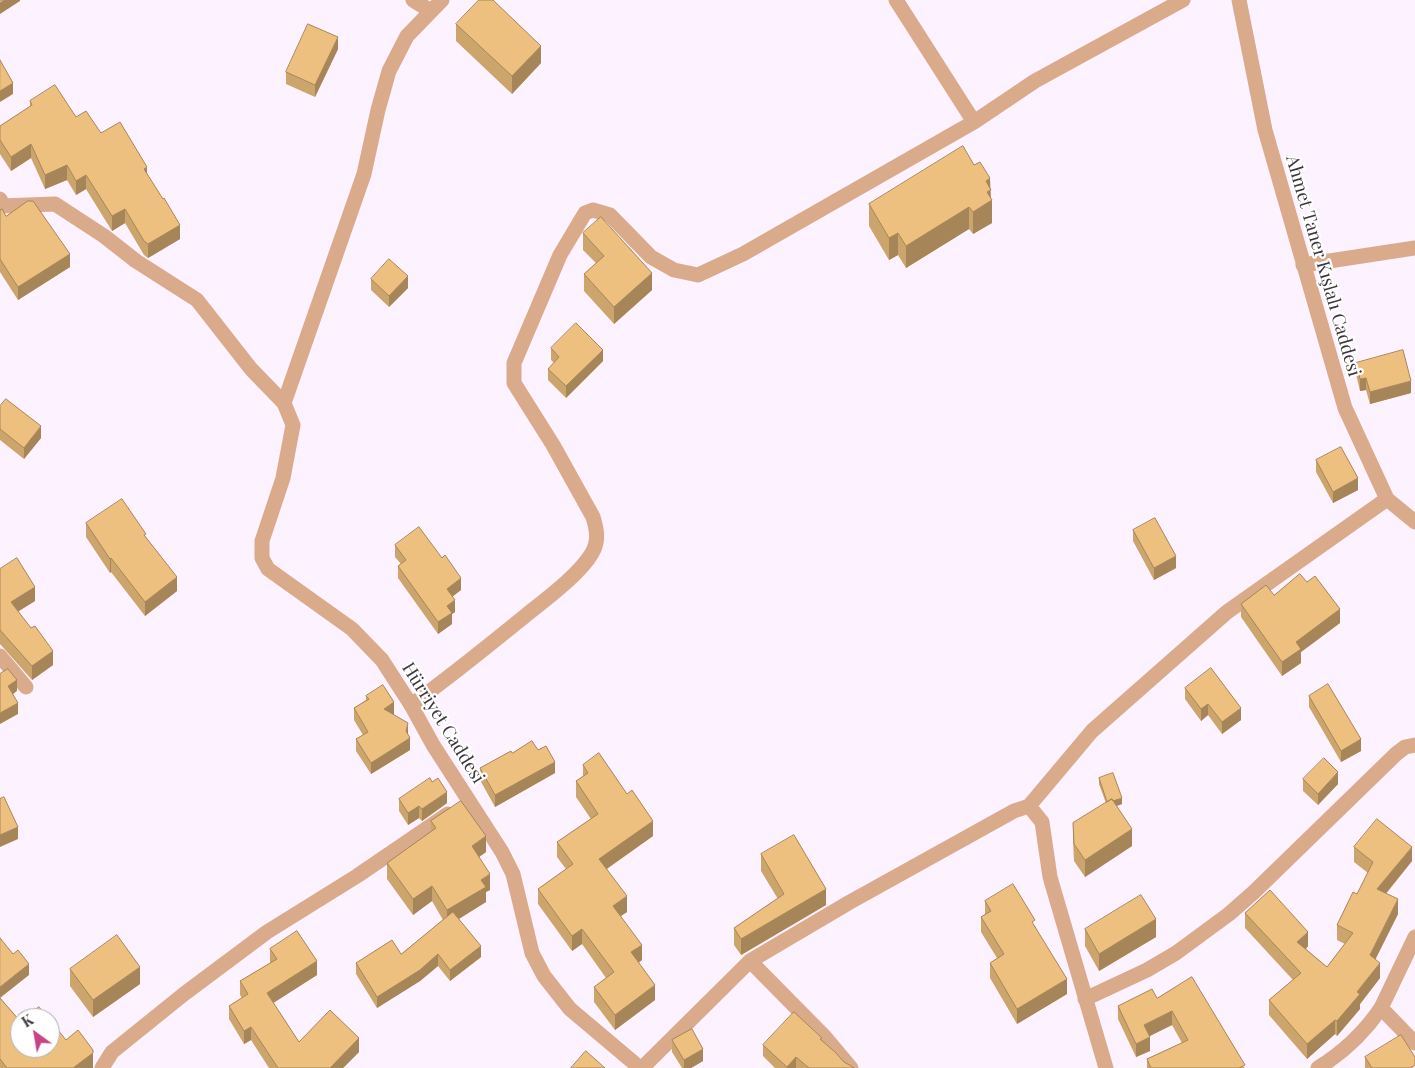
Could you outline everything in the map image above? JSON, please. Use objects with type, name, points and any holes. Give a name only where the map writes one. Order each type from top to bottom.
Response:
[{"type":"street","points":[[1,203],[54,204],[89,226],[136,261],[197,300],[251,369],[284,403],[364,174],[389,71],[407,36],[436,6],[413,0]]},
{"type":"street","points":[[896,0],[974,122]]},
{"type":"street","points":[[411,705],[559,588],[590,556],[595,547],[597,538],[593,517],[514,383],[514,363],[560,255],[585,214],[593,210],[610,215],[651,256],[674,270],[698,275],[743,254],[974,122],[1035,81],[1183,0]]},
{"type":"street","name":"Ahmet Taner Kışlalı Caddesi","points":[[1239,0],[1265,130],[1344,408],[1387,499],[1415,522]]},
{"type":"street","points":[[1303,265],[1415,248]]},
{"type":"street","name":"Hürriyet Caddesi","points":[[284,403],[293,425],[283,478],[262,541],[262,558],[268,569],[352,629],[382,660],[411,705],[433,745],[502,852],[513,874],[532,953],[544,976],[570,1009],[641,1068]]},
{"type":"street","points":[[641,1068],[750,961],[850,902],[1014,811],[1029,806],[1092,731],[1227,612],[1387,499]]},
{"type":"street","points":[[0,656],[26,687]]},
{"type":"street","points":[[1085,1000],[1147,970],[1204,934],[1254,892],[1396,754],[1405,748],[1415,745]]},
{"type":"street","points":[[102,1068],[112,1052],[184,994],[267,932],[357,876],[469,800]]},
{"type":"street","points":[[1029,806],[1042,822],[1050,877],[1106,1068]]},
{"type":"street","points":[[1318,1068],[1352,1044],[1381,1008],[1415,937]]},
{"type":"street","points":[[750,961],[826,1037],[851,1068]]},
{"type":"street","points":[[1381,1008],[1415,1043]]},
{"type":"building","points":[[479,0],[493,0],[541,46],[512,76],[456,24]]},
{"type":"building","points":[[308,24],[338,37],[315,85],[286,72]]},
{"type":"building","points":[[0,60],[13,83],[0,91]]},
{"type":"building","points":[[55,85],[76,117],[86,111],[101,133],[120,122],[147,167],[144,169],[180,225],[148,244],[144,241],[125,209],[112,216],[86,175],[76,181],[67,165],[45,175],[31,144],[11,157],[0,140],[0,126],[32,105],[30,101]]},
{"type":"building","points":[[963,146],[974,165],[980,162],[990,178],[986,181],[991,190],[987,192],[992,200],[973,212],[969,207],[906,246],[898,233],[889,238],[869,204]]},
{"type":"building","points":[[28,201],[33,201],[70,254],[18,287],[0,259],[0,210],[2,209],[6,216]]},
{"type":"building","points":[[601,217],[652,273],[614,307],[584,274],[604,256],[583,233]]},
{"type":"building","points":[[389,259],[408,276],[389,296],[371,279]]},
{"type":"building","points":[[576,323],[603,350],[566,386],[548,369],[559,357],[551,348]]},
{"type":"building","points":[[1403,350],[1411,381],[1370,392],[1366,378],[1360,379],[1356,363]]},
{"type":"building","points":[[6,399],[41,426],[24,448],[0,429],[0,406]]},
{"type":"building","points":[[1341,447],[1358,478],[1333,492],[1316,460]]},
{"type":"building","points":[[122,499],[146,534],[144,535],[177,577],[145,602],[110,559],[86,523]]},
{"type":"building","points":[[1155,518],[1176,556],[1154,568],[1133,530]]},
{"type":"building","points":[[419,527],[442,558],[445,555],[461,578],[447,589],[455,600],[447,606],[452,613],[438,622],[398,566],[406,560],[395,545]]},
{"type":"building","points":[[17,558],[35,587],[11,602],[31,628],[35,626],[53,651],[32,666],[0,630],[0,569]]},
{"type":"building","points":[[1300,574],[1307,582],[1315,576],[1340,609],[1296,642],[1301,649],[1282,662],[1241,604],[1266,585],[1274,595]]},
{"type":"building","points":[[1211,668],[1241,708],[1222,722],[1208,704],[1201,709],[1185,688]]},
{"type":"building","points":[[8,669],[17,680],[8,686],[18,703],[0,713],[0,674]]},
{"type":"building","points":[[1328,684],[1361,739],[1341,751],[1309,696]]},
{"type":"building","points":[[383,685],[394,702],[384,709],[408,723],[406,731],[410,738],[371,763],[356,739],[368,732],[354,708],[369,699],[366,696]]},
{"type":"building","points":[[532,741],[538,750],[546,746],[555,762],[495,795],[480,768]]},
{"type":"building","points":[[599,753],[627,794],[632,790],[653,821],[599,859],[627,896],[613,906],[642,945],[631,952],[655,985],[615,1015],[594,987],[614,972],[582,929],[572,936],[538,889],[573,864],[557,842],[598,814],[576,781],[588,773],[583,765]]},
{"type":"building","points":[[1324,758],[1338,772],[1318,794],[1303,779]]},
{"type":"building","points":[[1113,773],[1122,798],[1113,801],[1112,799],[1107,802],[1099,778]]},
{"type":"building","points":[[430,778],[432,782],[438,778],[447,792],[422,809],[419,806],[408,813],[399,799]]},
{"type":"building","points":[[4,797],[18,827],[0,835],[0,799]]},
{"type":"building","points":[[1112,799],[1132,829],[1085,860],[1074,844],[1073,823]]},
{"type":"building","points":[[461,801],[486,836],[472,846],[490,874],[481,880],[486,887],[447,910],[432,886],[413,899],[387,863],[436,828],[431,821]]},
{"type":"building","points":[[1377,819],[1412,847],[1377,889],[1398,899],[1370,955],[1380,963],[1357,992],[1360,994],[1337,1021],[1335,1020],[1307,1044],[1269,1000],[1301,973],[1245,913],[1270,890],[1308,932],[1297,942],[1327,967],[1353,933],[1337,925],[1353,892],[1357,894],[1373,862],[1354,847]]},
{"type":"building","points":[[794,835],[826,889],[741,939],[734,928],[784,894],[761,854]]},
{"type":"building","points":[[1013,884],[1035,920],[1032,922],[1067,979],[1017,1009],[990,963],[1004,954],[981,917],[991,911],[985,901]]},
{"type":"building","points":[[1141,895],[1156,919],[1099,954],[1085,929]]},
{"type":"building","points":[[453,912],[481,946],[450,970],[438,954],[420,970],[377,997],[356,963],[392,940],[401,954]]},
{"type":"building","points":[[297,931],[317,961],[267,993],[299,1042],[330,1010],[359,1038],[330,1068],[278,1068],[251,1027],[244,1031],[229,1006],[248,994],[240,981],[277,959],[270,949]]},
{"type":"building","points":[[117,935],[140,967],[93,1000],[70,969]]},
{"type":"building","points":[[0,938],[13,954],[18,950],[29,964],[0,987]]},
{"type":"building","points":[[1192,977],[1245,1065],[1239,1068],[1151,1068],[1147,1059],[1188,1040],[1172,1011],[1144,1025],[1150,1037],[1136,1044],[1118,1006],[1152,989],[1157,998]]},
{"type":"building","points":[[0,998],[10,1010],[10,1058],[60,1058],[60,1032],[66,1040],[78,1030],[93,1050],[93,1053],[73,1068],[7,1068],[0,1059]]},
{"type":"building","points":[[794,1012],[844,1062],[854,1068],[809,1068],[796,1057],[787,1067],[763,1045]]},
{"type":"building","points":[[692,1029],[703,1049],[684,1060],[672,1040]]},
{"type":"building","points":[[1401,1035],[1415,1057],[1415,1065],[1410,1068],[1372,1068],[1365,1057]]},
{"type":"building","points":[[586,1051],[605,1068],[571,1068]]}]
